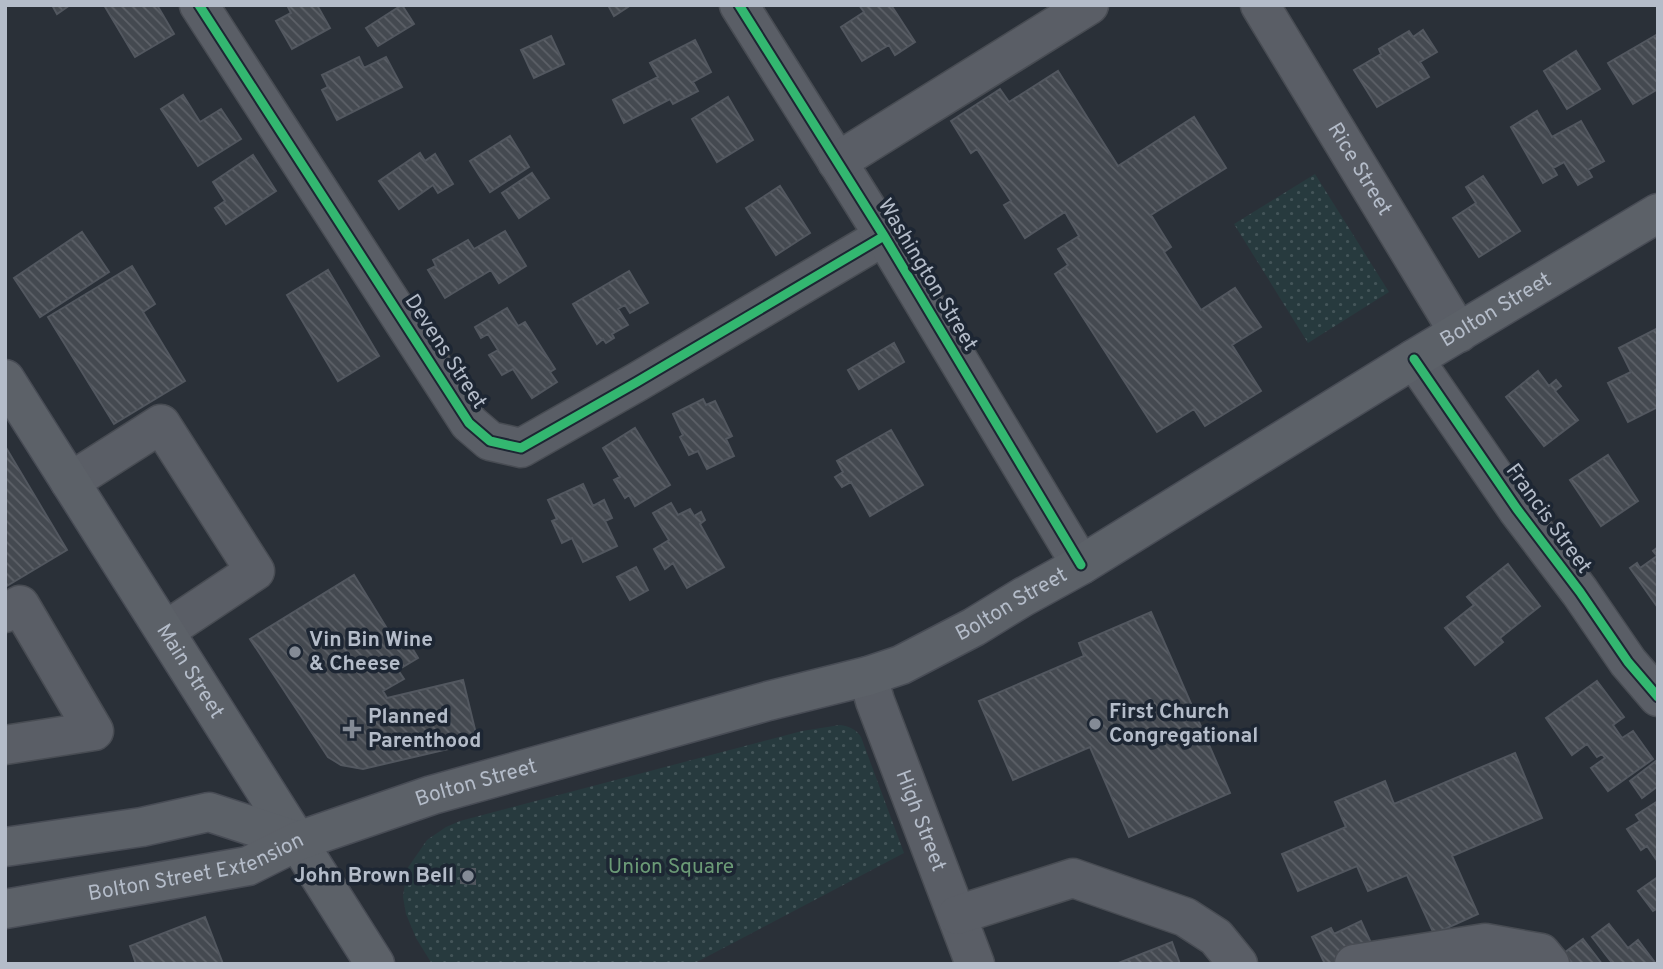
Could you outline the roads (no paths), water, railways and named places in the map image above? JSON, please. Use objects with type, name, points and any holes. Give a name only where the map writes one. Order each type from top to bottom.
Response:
[{"type":"main road","name":"Bolton Street","points":[[298,841],[432,795],[901,665],[974,627],[1081,565],[1414,359],[1658,213]]},
{"type":"main road","name":"Main Street","points":[[5,379],[375,964]]},
{"type":"main road","name":"Bolton Street Extension","points":[[5,847],[142,827],[209,812],[298,841]]},
{"type":"main road","name":"Bolton Street Extension","points":[[5,909],[248,866],[298,841]]},
{"type":"street","name":"Devens Street","points":[[198,5],[469,423],[491,441],[521,447],[884,236]]},
{"type":"street","name":"Washington Street","points":[[739,5],[884,236],[1081,565]]},
{"type":"street","points":[[837,162],[1089,5]]},
{"type":"street","name":"Rice Street","points":[[1260,5],[1459,333]]},
{"type":"street","name":"Francis Street","points":[[1414,359],[1517,509],[1580,592],[1628,662],[1658,697]]},
{"type":"street","points":[[70,482],[161,424],[248,559],[255,571],[165,631]]},
{"type":"street","points":[[5,613],[20,605],[94,731],[5,745]]},
{"type":"street","name":"High Street","points":[[868,676],[875,701],[975,964]]},
{"type":"street","points":[[957,915],[1073,878],[1185,917],[1216,937],[1238,964]]},
{"type":"street","points":[[1354,964],[1485,943],[1541,954],[1550,964]]},
{"type":"place","name":"Vin Bin Wine & Cheese","points":[[295,652]]},
{"type":"place","name":"First Church Congregational","points":[[1095,724]]},
{"type":"place","name":"Planned Parenthood","points":[[352,729]]},
{"type":"place","name":"John Brown Bell","points":[[468,876]]},
{"type":"park label","name":"Union Square","points":[[671,867]]}]
